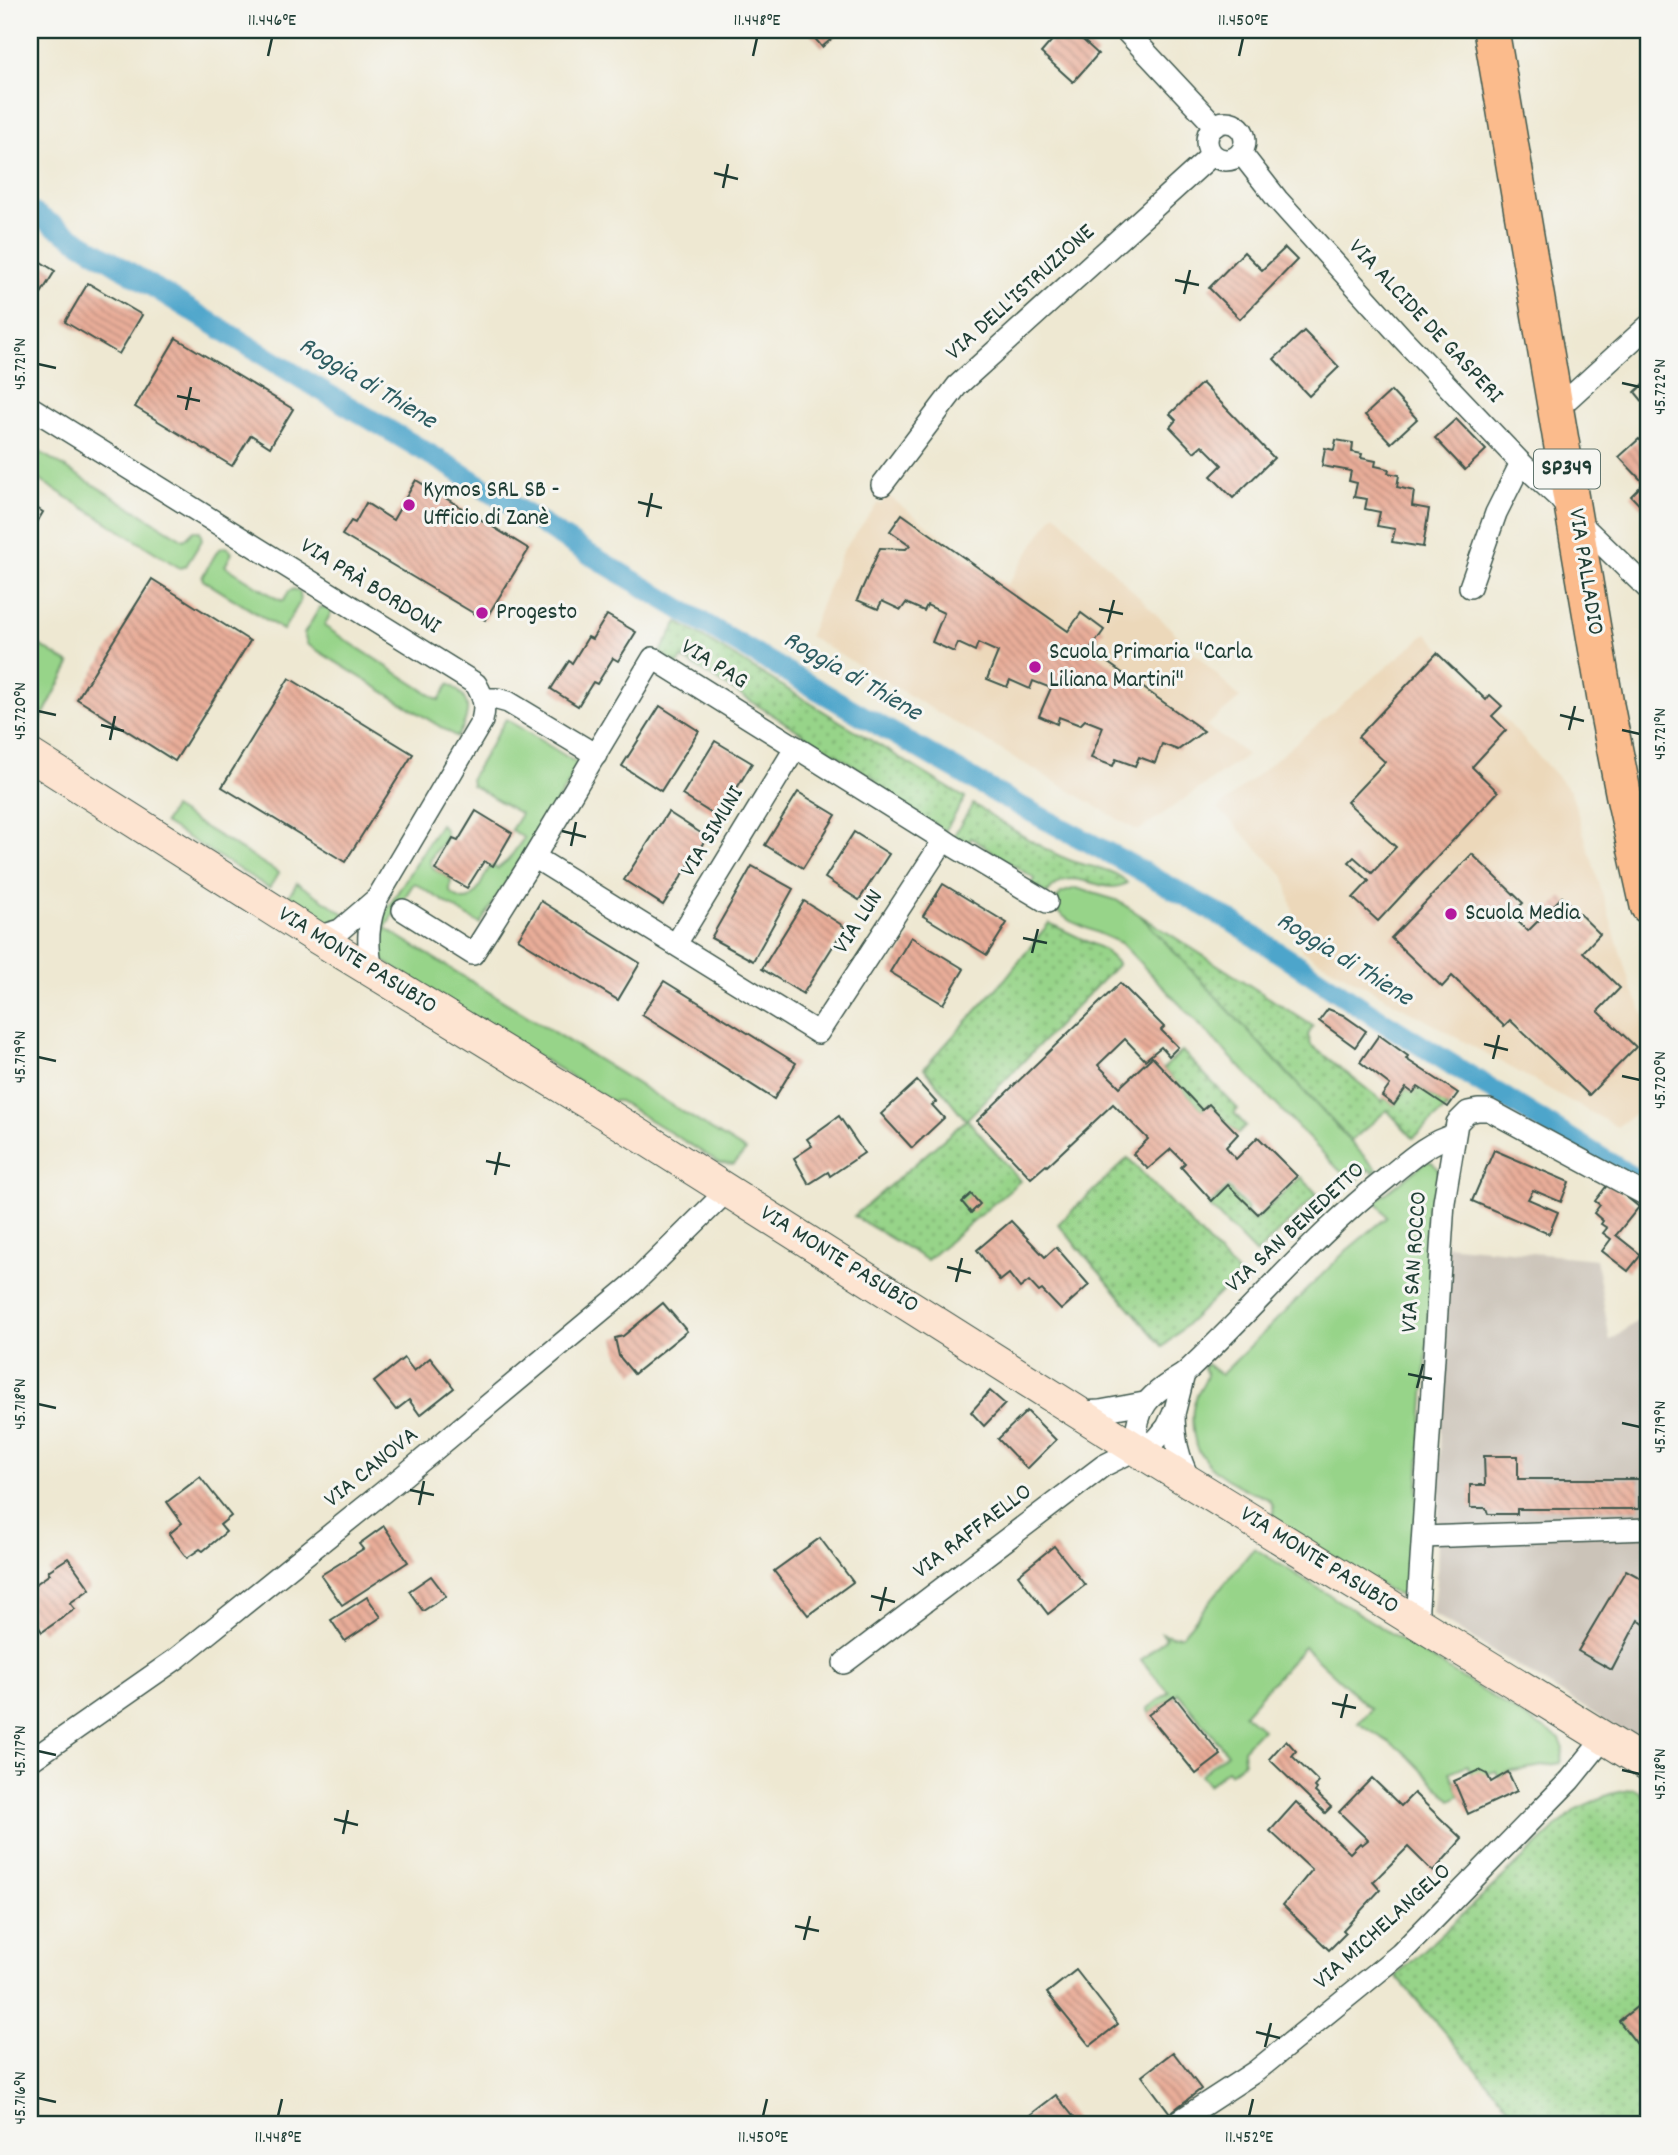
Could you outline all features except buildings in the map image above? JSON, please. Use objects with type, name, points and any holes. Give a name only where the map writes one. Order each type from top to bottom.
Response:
[{"type":"main road","name":"VIA PALLADIO","points":[[1491,30],[1577,520],[1606,705],[1648,906]]},
{"type":"main road","name":"VIA MONTE PASUBIO","points":[[30,755],[316,937],[728,1190],[1136,1448],[1648,1765]]},
{"type":"street","name":"VIA ALCIDE DE GASPERI","points":[[1125,30],[1215,126],[1230,123],[1240,129],[1245,142],[1241,153],[1277,199],[1381,316],[1521,463],[1648,589]]},
{"type":"street","points":[[1215,126],[1209,132],[1207,140],[1212,155],[1227,160],[1241,153]]},
{"type":"street","name":"VIA DELL'ISTRUZIONE","points":[[882,485],[957,386],[1212,155]]},
{"type":"street","points":[[1556,410],[1648,326]]},
{"type":"street","name":"VIA PRÀ BORDONI","points":[[30,407],[457,671],[475,684],[484,699]]},
{"type":"street","points":[[1470,587],[1496,513],[1521,463]]},
{"type":"street","name":"VIA PAG","points":[[403,910],[473,954],[653,658],[1047,902]]},
{"type":"street","points":[[372,971],[368,939],[372,911],[482,722],[484,699],[508,702],[596,755]]},
{"type":"street","name":"VIA SIMUNI","points":[[676,944],[796,747]]},
{"type":"street","name":"VIA LUN","points":[[676,944],[818,1033],[944,840]]},
{"type":"street","points":[[534,857],[676,944]]},
{"type":"street","points":[[316,937],[340,930],[378,897]]},
{"type":"street","points":[[1454,1135],[1457,1124],[1468,1112],[1489,1110],[1648,1196]]},
{"type":"street","name":"VIA SAN BENEDETTO","points":[[1144,1403],[1184,1374],[1280,1275],[1359,1200],[1427,1146],[1454,1135]]},
{"type":"street","name":"VIA SAN ROCCO","points":[[1417,1622],[1444,1202],[1454,1135]]},
{"type":"street","name":"VIA CANOVA","points":[[30,1762],[176,1659],[391,1486],[632,1285],[728,1190]]},
{"type":"street","name":"VIA SAN BENEDETTO","points":[[1136,1448],[1157,1439],[1167,1427],[1184,1374]]},
{"type":"street","points":[[1080,1412],[1144,1403]]},
{"type":"street","points":[[1136,1448],[1136,1424],[1144,1403]]},
{"type":"street","points":[[1174,1412],[1174,1439],[1178,1457],[1190,1481]]},
{"type":"street","name":"VIA RAFFAELLO","points":[[844,1663],[1103,1466],[1136,1448]]},
{"type":"street","points":[[1423,1537],[1648,1529]]},
{"type":"street","name":"VIA MICHELANGELO","points":[[1173,2125],[1256,2071],[1400,1954],[1570,1780],[1604,1738]]},
{"type":"shaded area","name":"Scuola Primaria \"Carla Liliana Martini\"","points":[[887,495],[1007,585],[1055,513],[1240,698],[1206,726],[1248,755],[1138,831],[809,636],[842,552],[878,503],[881,504]]},
{"type":"shaded area","name":"Scuola Media","points":[[1427,633],[1571,792],[1631,987],[1648,1023],[1648,1104],[1617,1127],[1302,951],[1285,877],[1218,808]]},
{"type":"shaded area","points":[[1445,1245],[1596,1259],[1610,1341],[1648,1313],[1648,1747],[1433,1614],[1437,1581]]},
{"type":"green space","points":[[30,446],[184,540],[193,531],[200,531],[202,540],[186,566],[180,568],[30,474]]},
{"type":"green space","points":[[224,547],[232,553],[225,566],[276,598],[283,601],[289,591],[294,589],[300,592],[300,602],[283,630],[203,580],[202,577],[218,550]]},
{"type":"green space","points":[[320,607],[329,609],[331,613],[324,626],[439,700],[449,684],[457,690],[466,702],[467,715],[457,737],[307,644],[304,634]]},
{"type":"green space","points":[[678,622],[965,798],[945,831],[872,786],[875,779],[682,658],[678,665],[660,653]]},
{"type":"green space","points":[[30,639],[70,664],[30,740]]},
{"type":"green space","points":[[506,719],[580,765],[480,924],[414,883],[385,928],[746,1151],[734,1164],[720,1163],[619,1101],[611,1101],[380,959],[378,924],[440,824],[445,830],[445,839],[431,857],[430,863],[435,870],[451,879],[450,892],[464,900],[474,895],[489,868],[493,866],[497,869],[508,860],[524,838],[511,830],[521,814],[472,785],[471,778]]},
{"type":"green space","points":[[973,804],[1051,852],[1111,872],[1127,883],[1107,887],[1077,879],[1067,880],[1057,884],[1047,894],[1032,885],[1035,879],[971,838],[967,845],[953,837]]},
{"type":"green space","points":[[173,808],[279,873],[269,888],[164,823]]},
{"type":"green space","points":[[297,883],[348,916],[329,925],[287,899]]},
{"type":"green space","points":[[1076,888],[1116,900],[1140,915],[1377,1170],[1373,1173],[1369,1169],[1356,1181],[1339,1170],[1121,943],[1070,921],[1051,907],[1061,893]]},
{"type":"green space","points":[[1140,915],[1313,1026],[1308,1035],[1311,1045],[1382,1101],[1385,1098],[1394,1105],[1406,1088],[1413,1093],[1418,1087],[1448,1107],[1413,1138],[1387,1110],[1351,1141]]},
{"type":"green space","points":[[1049,923],[1103,949],[1118,964],[967,1119],[1020,1181],[927,1260],[854,1216],[966,1120],[924,1068],[1005,979]]},
{"type":"green space","points":[[1182,1051],[1238,1109],[1234,1113],[1246,1126],[1238,1134],[1209,1104],[1202,1110],[1163,1069]]},
{"type":"green space","points":[[1128,1158],[1239,1275],[1163,1347],[1058,1224]]},
{"type":"green space","points":[[1426,1162],[1432,1162],[1439,1171],[1411,1592],[1397,1595],[1272,1520],[1274,1509],[1269,1500],[1229,1480],[1212,1468],[1195,1441],[1193,1414],[1196,1398],[1207,1374],[1203,1367],[1207,1364],[1221,1375],[1347,1250],[1387,1217],[1376,1201]]},
{"type":"green space","points":[[1301,1177],[1317,1194],[1256,1254],[1209,1206],[1228,1188],[1248,1209],[1246,1211],[1254,1221]]},
{"type":"green space","points":[[1254,1548],[1560,1739],[1564,1749],[1560,1763],[1508,1772],[1499,1777],[1496,1771],[1472,1774],[1467,1765],[1450,1772],[1460,1795],[1451,1800],[1403,1751],[1358,1723],[1371,1709],[1304,1647],[1244,1714],[1262,1729],[1243,1749],[1244,1762],[1230,1773],[1227,1770],[1208,1785],[1200,1775],[1227,1753],[1178,1693],[1150,1714],[1147,1709],[1169,1692],[1141,1660],[1166,1638],[1162,1633],[1182,1635]]},
{"type":"green space","points":[[1635,1789],[1648,1797],[1648,1998],[1619,2021],[1639,2047],[1648,2041],[1648,2125],[1524,2125],[1396,1976],[1576,1809],[1610,1794]]},
{"type":"waterway","name":"Roggia di Thiene","points":[[30,211],[730,639],[1005,798],[1231,921],[1385,1023],[1637,1180]]},
{"type":"place","name":"Kymos SRL SB - Ufficio di Zanè","points":[[409,505]]},
{"type":"place","name":"Progesto","points":[[482,613]]},
{"type":"place","name":"Scuola Primaria \"Carla Liliana Martini\"","points":[[1035,667]]},
{"type":"place","name":"Scuola Media","points":[[1451,914]]}]
